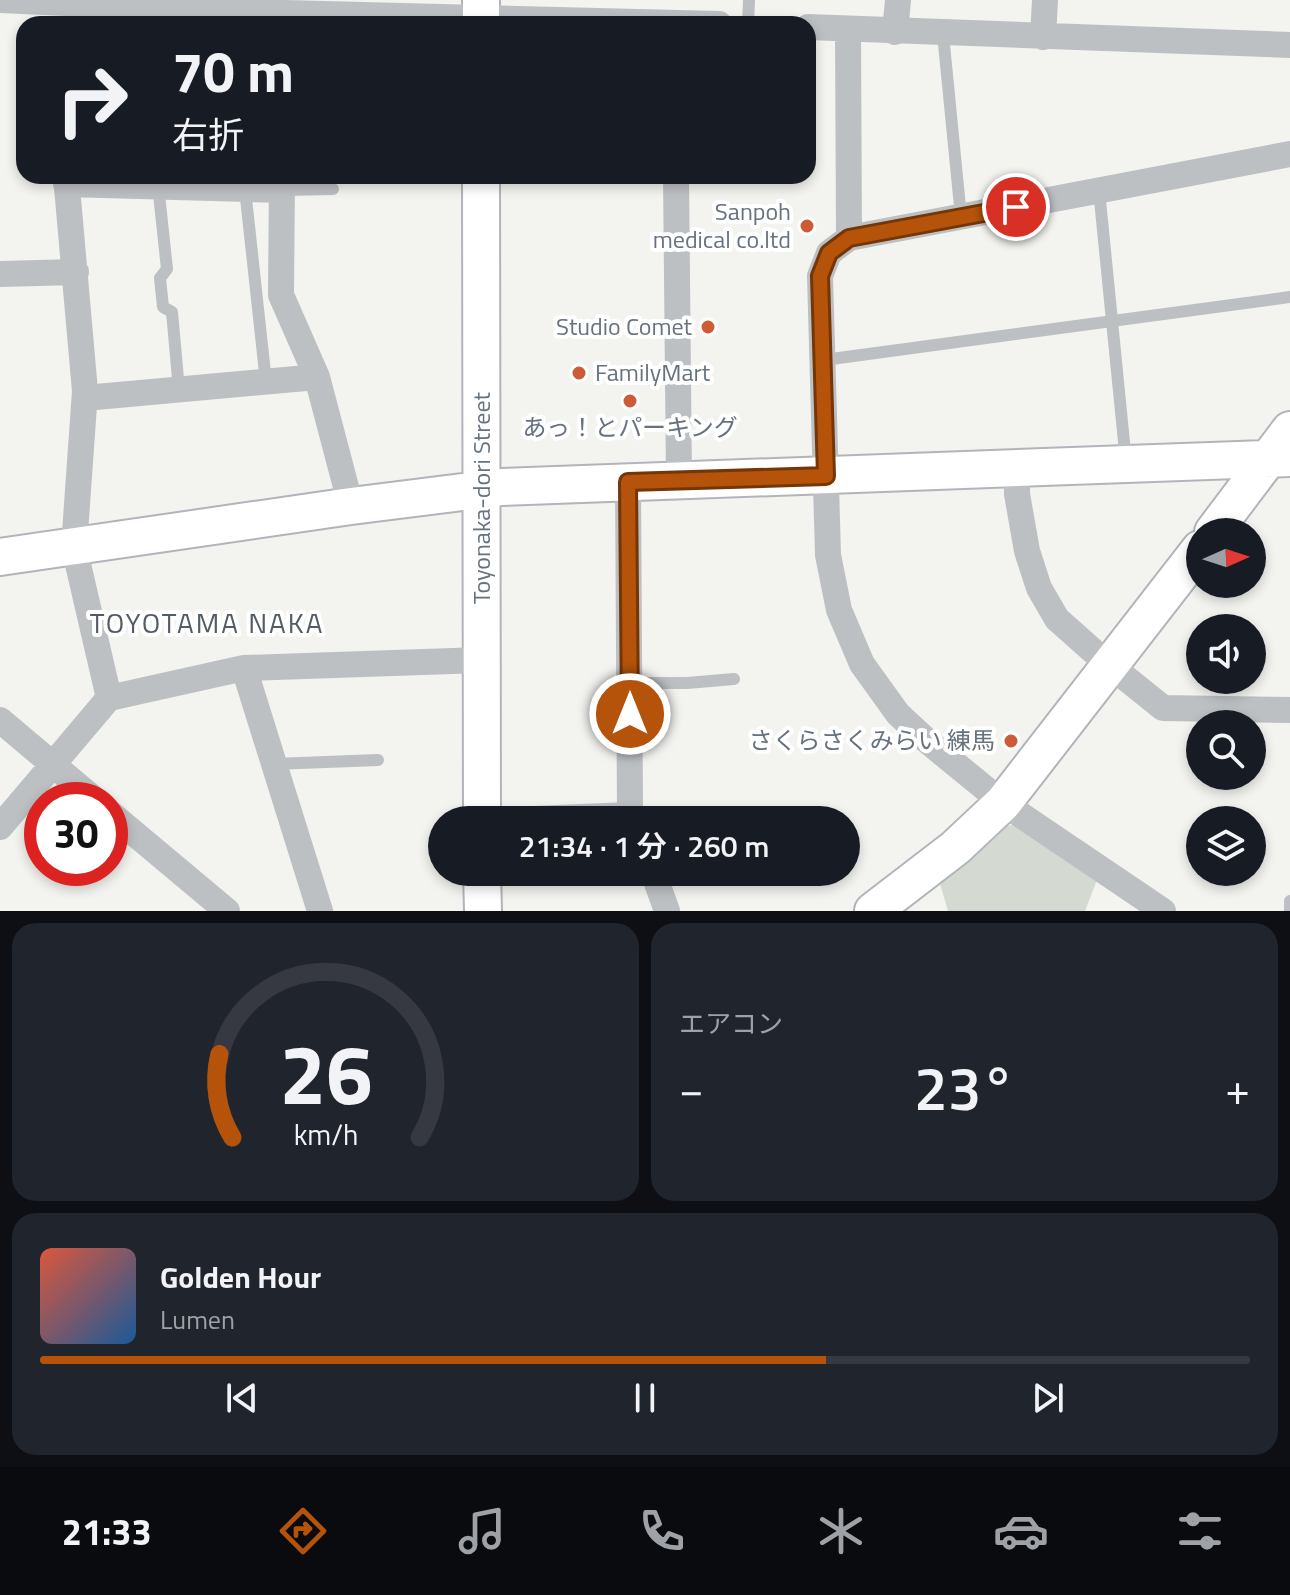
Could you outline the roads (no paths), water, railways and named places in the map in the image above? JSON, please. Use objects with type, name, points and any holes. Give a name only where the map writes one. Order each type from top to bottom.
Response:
[{"type":"street","points":[[0,0],[66,9],[170,16],[250,6],[279,16]]},
{"type":"street","points":[[895,32],[898,0]]},
{"type":"street","points":[[1043,37],[1045,0]]},
{"type":"street","points":[[383,16],[524,16]]},
{"type":"street","points":[[816,27],[1290,45]]},
{"type":"street","points":[[848,29],[849,238]]},
{"type":"street","points":[[1154,909],[1003,803],[911,728],[883,696],[862,664],[844,624],[831,575],[822,264],[829,253],[849,238],[1290,154]]},
{"type":"street","points":[[66,184],[85,398],[74,547],[109,698]]},
{"type":"street","points":[[186,184],[245,189],[276,184]]},
{"type":"street","points":[[282,184],[281,295],[317,377],[351,506]]},
{"type":"street","name":"Toyonaka-dori Street","points":[[481,184],[482,806]]},
{"type":"street","points":[[676,184],[679,480]]},
{"type":"street","points":[[0,274],[76,272]]},
{"type":"street","points":[[85,398],[317,377]]},
{"type":"street","points":[[1226,518],[1279,459],[1290,430]]},
{"type":"street","points":[[0,557],[482,490],[1279,459]]},
{"type":"street","points":[[1017,469],[1017,494],[1027,551],[1039,588],[1057,619],[1111,667],[1163,708],[1290,710]]},
{"type":"street","points":[[628,482],[632,806]]},
{"type":"street","points":[[873,911],[955,848],[1003,803],[1186,568]]},
{"type":"street","points":[[0,827],[109,698],[244,668],[482,660]]},
{"type":"street","points":[[244,668],[320,911]]},
{"type":"street","points":[[0,720],[74,782]]},
{"type":"street","points":[[128,828],[227,911]]},
{"type":"street","points":[[482,886],[483,911]]},
{"type":"street","points":[[658,886],[667,911]]},
{"type":"lane","points":[[943,34],[961,217]]},
{"type":"lane","points":[[163,184],[167,269],[160,278],[163,307],[172,312],[179,390]]},
{"type":"lane","points":[[290,184],[333,189]]},
{"type":"lane","points":[[245,189],[266,382]]},
{"type":"lane","points":[[1099,190],[1126,466]]},
{"type":"lane","points":[[824,360],[1290,297]]},
{"type":"lane","points":[[630,683],[734,679]]},
{"type":"lane","points":[[274,764],[378,760]]},
{"type":"lane","points":[[1290,901],[1290,911]]},
{"type":"place","name":"Sanpoh medical co.ltd","points":[[807,226]]},
{"type":"place","name":"Studio Comet","points":[[708,327]]},
{"type":"place","name":"FamilyMart","points":[[579,373]]},
{"type":"place","name":"あっ！とパーキング","points":[[630,401]]},
{"type":"place","name":"さくらさくみらい 練馬","points":[[1011,741]]},
{"type":"district","name":"TOYOTAMA NAKA","points":[[207,623]]}]
